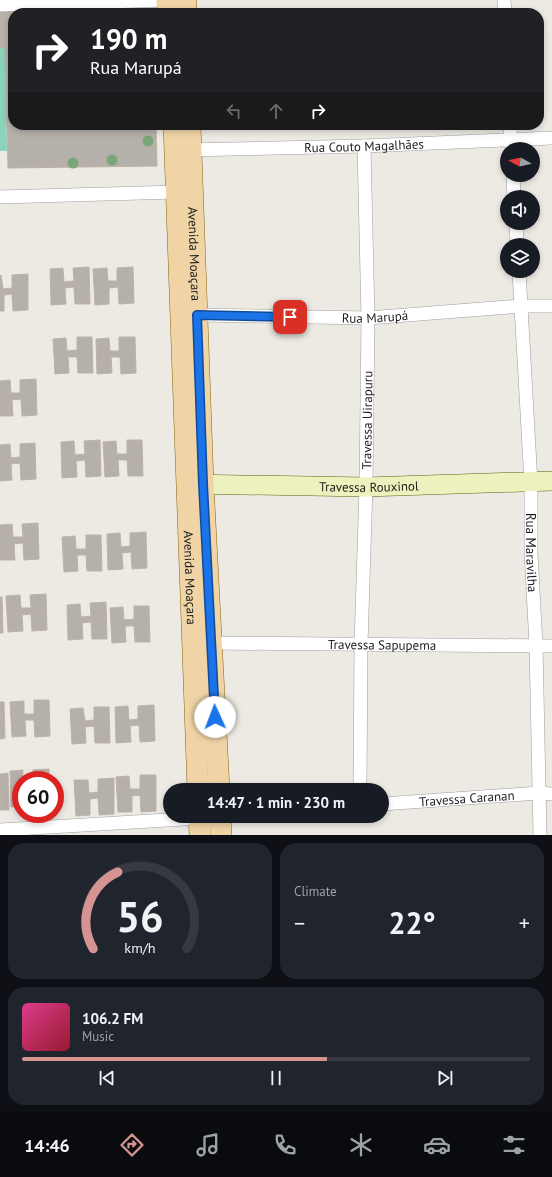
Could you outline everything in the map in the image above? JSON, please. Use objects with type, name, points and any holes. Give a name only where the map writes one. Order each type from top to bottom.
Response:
[{"type":"main road","name":"Avenida Moaçara","points":[[176,130],[184,150],[197,315],[194,484],[198,783]]},
{"type":"main road","name":"Avenida Moaçara","points":[[189,130],[177,192],[194,484],[212,643],[219,783]]},
{"type":"street","points":[[0,5],[186,0]]},
{"type":"street","points":[[510,130],[511,142]]},
{"type":"street","name":"Rua Couto Magalhães","points":[[525,142],[552,138]]},
{"type":"street","name":"Rua Couto Magalhães","points":[[184,150],[500,144]]},
{"type":"street","name":"Travessa Uirapuru","points":[[360,783],[361,644],[366,487],[368,318],[364,146]]},
{"type":"street","points":[[0,197],[177,192]]},
{"type":"street","name":"Rua Maravilha","points":[[519,278],[531,483],[531,554],[536,645],[540,835]]},
{"type":"street","name":"Rua Marupá","points":[[197,315],[368,318],[521,306],[552,306]]},
{"type":"street","name":"Travessa Rouxinol","points":[[194,484],[366,487],[531,483],[552,481]]},
{"type":"street","name":"Travessa Sapupema","points":[[212,643],[552,646]]},
{"type":"street","name":"Travessa Caranan","points":[[389,804],[552,794]]},
{"type":"street","points":[[0,830],[199,823]]},
{"type":"green space","points":[[5,47],[7,151],[0,151],[0,48]]},
{"type":"building","points":[[0,10],[8,10],[8,130],[156,130],[157,166],[8,168],[5,47],[0,48]]},
{"type":"building","points":[[89,267],[90,304],[75,304],[74,287],[65,288],[66,304],[51,305],[50,269],[63,268],[64,282],[74,281],[73,268]]},
{"type":"building","points":[[133,267],[134,303],[119,304],[118,287],[109,288],[109,304],[95,305],[93,269],[107,268],[108,281],[117,281],[117,268]]},
{"type":"building","points":[[28,274],[28,310],[13,311],[12,294],[4,295],[4,311],[0,311],[0,276],[1,275],[3,289],[12,288],[12,275]]},
{"type":"building","points":[[77,337],[92,337],[93,373],[78,373],[77,357],[68,357],[69,373],[55,374],[53,339],[66,338],[67,351],[77,350]]},
{"type":"building","points":[[119,337],[135,337],[136,373],[121,374],[120,357],[111,357],[112,373],[97,374],[96,339],[109,338],[110,351],[119,351]]},
{"type":"building","points":[[36,379],[37,415],[22,416],[21,399],[12,400],[13,416],[0,416],[0,381],[10,380],[11,393],[20,393],[20,380]]},
{"type":"building","points":[[100,440],[101,476],[86,477],[85,460],[76,461],[77,477],[62,478],[61,442],[74,441],[75,455],[85,454],[84,441]]},
{"type":"building","points":[[127,440],[142,440],[143,476],[128,476],[127,460],[118,460],[119,476],[105,477],[103,442],[116,441],[117,454],[127,454]]},
{"type":"building","points":[[35,443],[36,479],[21,480],[20,463],[11,464],[12,480],[0,481],[0,445],[10,444],[11,458],[20,457],[20,444]]},
{"type":"building","points":[[38,523],[39,559],[24,560],[23,543],[14,544],[15,560],[0,560],[0,525],[12,524],[13,537],[23,537],[22,524]]},
{"type":"building","points":[[146,532],[147,568],[132,569],[131,552],[122,553],[123,569],[108,570],[107,534],[120,533],[121,547],[130,546],[130,533]]},
{"type":"building","points":[[86,535],[101,535],[102,571],[87,571],[86,555],[77,555],[78,571],[64,572],[62,537],[75,536],[76,549],[86,549]]},
{"type":"building","points":[[46,594],[47,630],[32,631],[31,614],[22,615],[23,631],[8,632],[6,596],[20,595],[21,608],[31,608],[30,595]]},
{"type":"building","points":[[0,597],[2,597],[3,633],[0,633]]},
{"type":"building","points":[[106,602],[107,639],[92,639],[91,622],[82,623],[83,639],[68,640],[67,605],[80,604],[81,617],[91,616],[90,603]]},
{"type":"building","points":[[134,606],[149,606],[150,642],[135,642],[134,626],[125,626],[126,642],[112,643],[110,608],[123,607],[124,620],[134,619]]},
{"type":"building","points":[[34,700],[49,700],[50,736],[35,737],[34,720],[25,720],[26,736],[12,737],[10,702],[24,701],[24,714],[34,714]]},
{"type":"building","points":[[0,702],[4,702],[5,738],[0,739]]},
{"type":"building","points":[[154,705],[155,741],[140,742],[139,725],[130,726],[131,742],[116,743],[115,707],[128,706],[129,720],[138,719],[138,706]]},
{"type":"building","points":[[94,707],[109,707],[110,743],[95,743],[94,726],[85,727],[86,743],[72,744],[70,709],[83,708],[85,721],[94,720]]},
{"type":"building","points":[[49,769],[49,771],[33,771]]},
{"type":"building","points":[[23,770],[12,771],[11,807],[10,771]]},
{"type":"building","points":[[8,773],[9,810],[0,810],[0,774]]},
{"type":"building","points":[[140,775],[156,775],[156,811],[141,812],[140,795],[132,796],[132,812],[118,812],[116,777],[129,776],[130,789],[140,789]]},
{"type":"building","points":[[114,778],[114,814],[99,815],[98,798],[90,799],[90,815],[76,816],[74,780],[88,780],[89,793],[98,792],[98,779]]},
{"type":"route","points":[[215,717],[203,484],[197,315],[290,317]]}]
